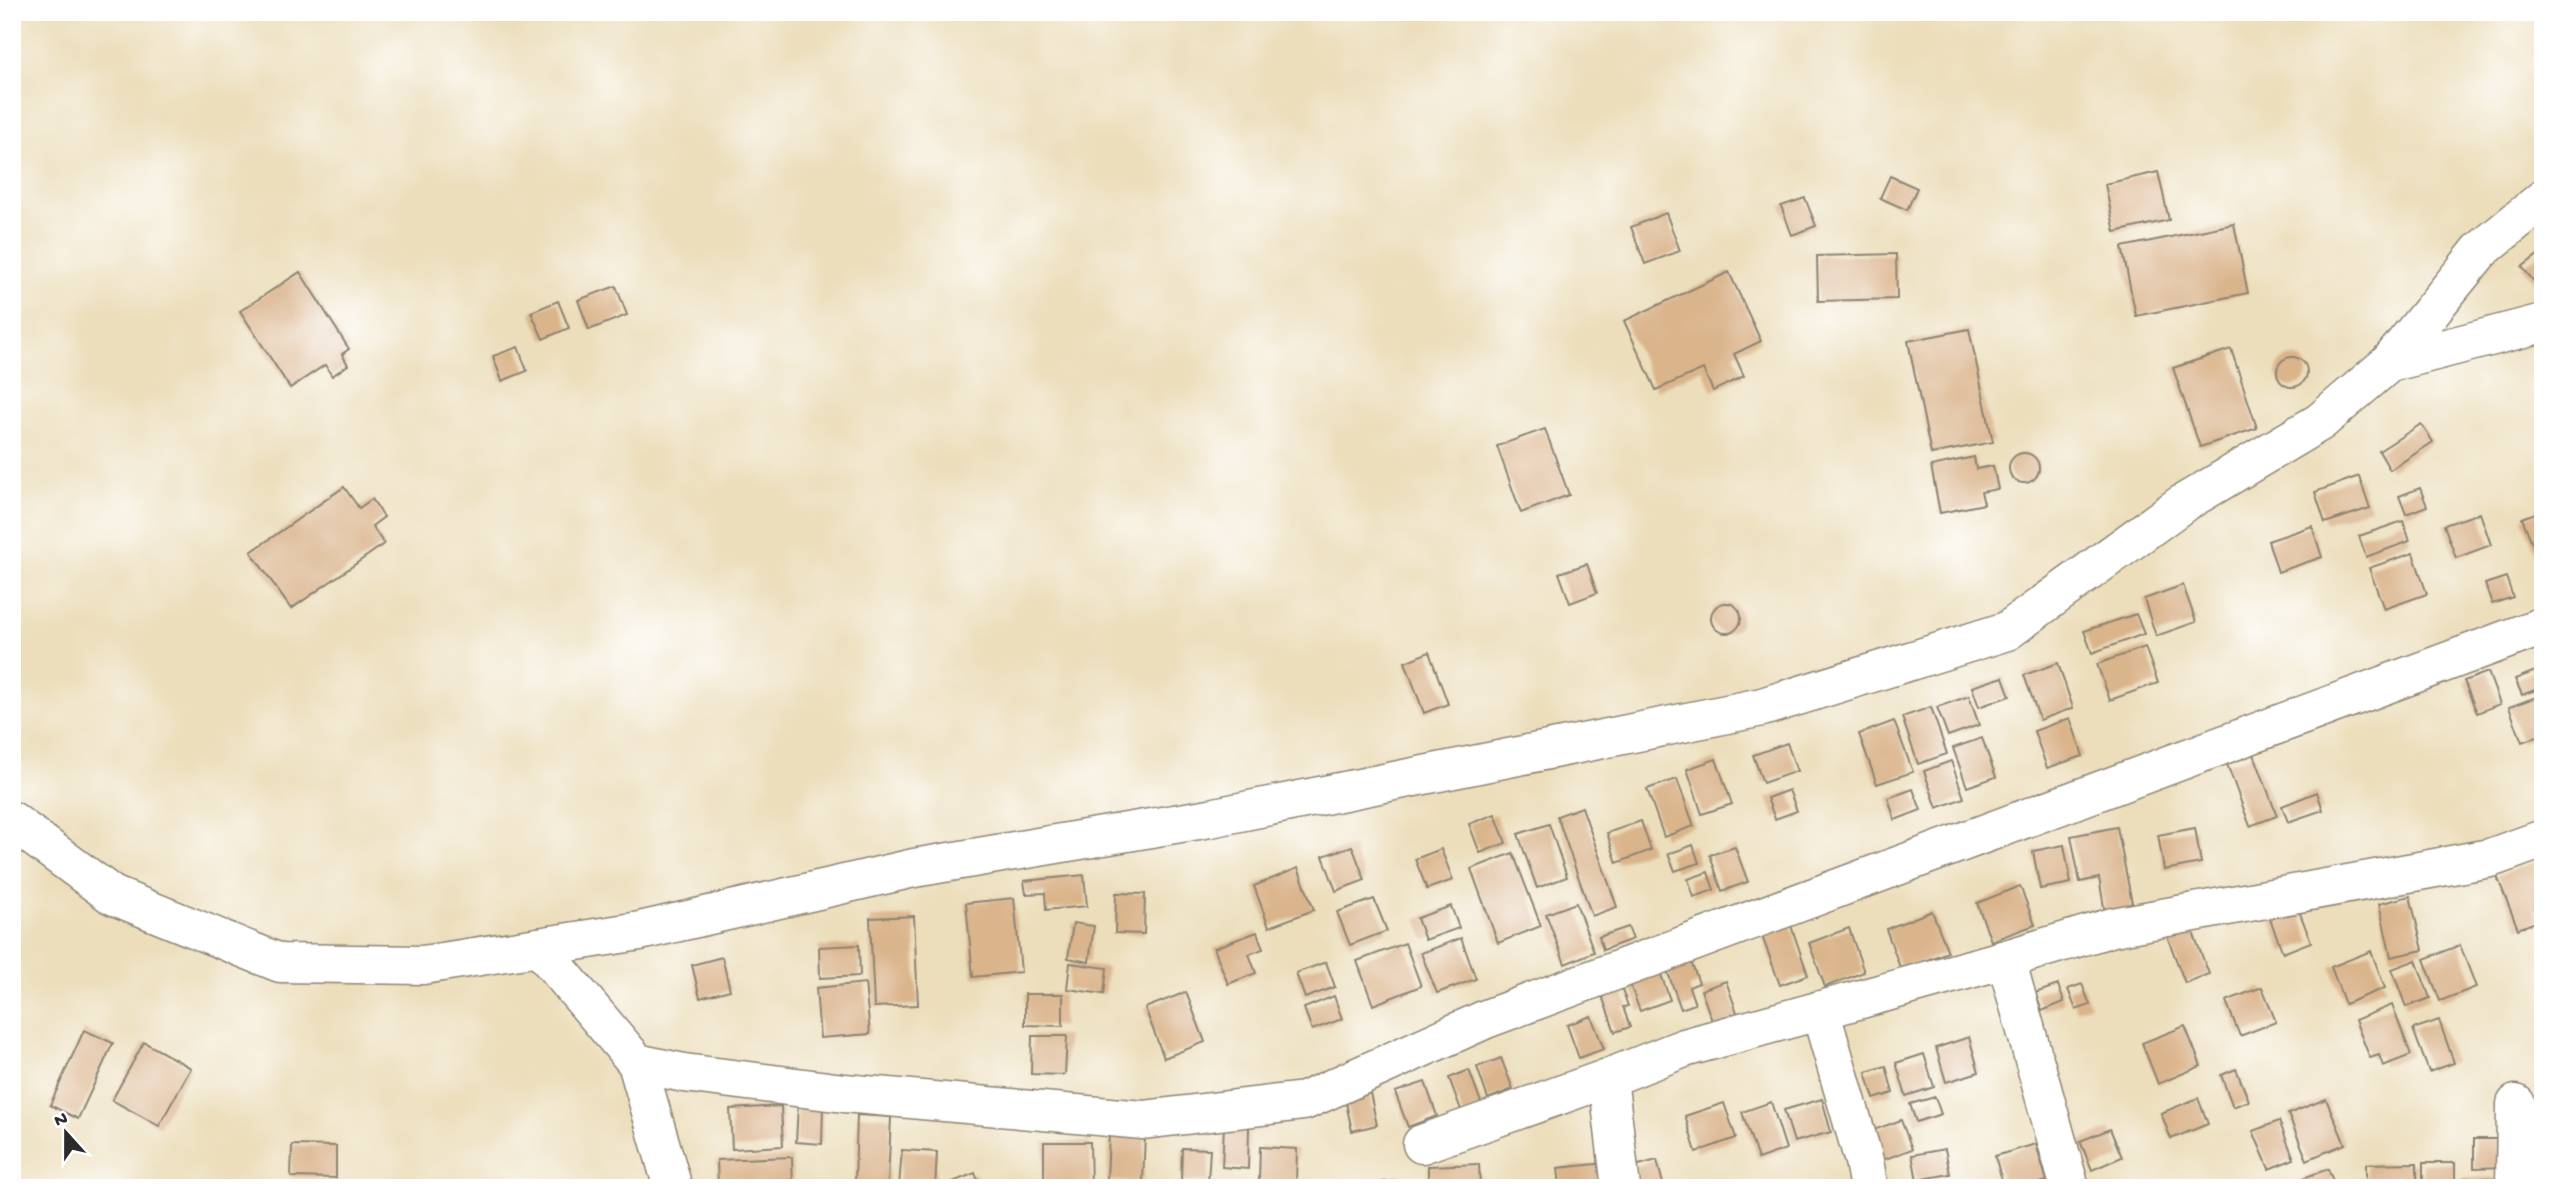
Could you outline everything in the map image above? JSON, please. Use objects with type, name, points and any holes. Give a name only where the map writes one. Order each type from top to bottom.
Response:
[{"type":"street","points":[[12,821],[112,895],[280,963],[423,965],[640,931],[914,868],[1210,818],[1762,707],[2007,631],[2182,504],[2320,422],[2389,363],[2480,251],[2543,199]]},
{"type":"street","points":[[2389,363],[2543,323]]},
{"type":"street","points":[[637,1063],[684,1073],[844,1093],[1143,1120],[1304,1101],[1486,1019],[2543,626]]},
{"type":"street","points":[[1422,1143],[1684,1048],[2113,927],[2490,858],[2543,839]]},
{"type":"street","points":[[539,947],[637,1063],[673,1188]]},
{"type":"street","points":[[2006,959],[2070,1188]]},
{"type":"street","points":[[1820,1010],[1864,1161],[1869,1188]]},
{"type":"street","points":[[1608,1077],[1621,1188]]},
{"type":"street","points":[[2515,1188],[2516,1104]]},
{"type":"building","points":[[2158,172],[2169,220],[2115,232],[2105,184]]},
{"type":"building","points":[[1890,176],[1917,188],[1907,210],[1880,198]]},
{"type":"building","points":[[1805,198],[1816,226],[1792,235],[1781,206]]},
{"type":"building","points":[[1666,213],[1680,251],[1645,264],[1631,227]]},
{"type":"building","points":[[2234,224],[2248,293],[2136,316],[2122,247]]},
{"type":"building","points":[[2543,251],[2543,279],[2536,284],[2522,267]]},
{"type":"building","points":[[1896,254],[1897,299],[1818,301],[1817,256]]},
{"type":"building","points":[[300,272],[349,349],[342,354],[348,365],[332,376],[325,365],[290,388],[240,311]]},
{"type":"building","points":[[1729,272],[1761,341],[1734,354],[1744,376],[1713,391],[1703,369],[1656,390],[1624,321]]},
{"type":"building","points":[[616,286],[627,315],[589,330],[578,300]]},
{"type":"building","points":[[558,301],[569,328],[543,339],[531,312]]},
{"type":"building","points":[[1969,329],[1993,442],[1931,454],[1908,341]]},
{"type":"building","points":[[518,347],[527,371],[502,381],[493,356]]},
{"type":"building","points":[[2231,349],[2257,428],[2200,447],[2173,368]]},
{"type":"building","points":[[2292,357],[2303,361],[2307,372],[2303,383],[2292,387],[2281,383],[2277,372],[2281,361]]},
{"type":"building","points":[[2421,424],[2433,442],[2390,470],[2379,451]]},
{"type":"building","points":[[1545,429],[1569,495],[1521,513],[1497,446]]},
{"type":"building","points":[[2024,453],[2035,457],[2039,468],[2035,479],[2024,483],[2013,479],[2009,468],[2013,457]]},
{"type":"building","points":[[1974,457],[1976,469],[1993,466],[1998,489],[1981,492],[1984,504],[1940,513],[1931,466]]},
{"type":"building","points":[[2359,476],[2370,508],[2325,523],[2315,492]]},
{"type":"building","points":[[344,487],[359,508],[372,499],[384,517],[372,526],[384,544],[291,609],[251,552]]},
{"type":"building","points":[[2420,488],[2427,506],[2406,514],[2399,496]]},
{"type":"building","points":[[2543,510],[2543,570],[2522,518]]},
{"type":"building","points":[[2480,513],[2491,545],[2456,558],[2444,525]]},
{"type":"building","points":[[2403,521],[2410,541],[2366,557],[2359,536]]},
{"type":"building","points":[[2312,526],[2322,557],[2278,572],[2268,541]]},
{"type":"building","points":[[2413,553],[2427,594],[2384,609],[2369,568]]},
{"type":"building","points":[[1587,564],[1597,593],[1570,603],[1559,573]]},
{"type":"building","points":[[2506,577],[2513,597],[2492,604],[2485,584]]},
{"type":"building","points":[[2183,585],[2196,622],[2156,636],[2144,599]]},
{"type":"building","points":[[1726,603],[1737,607],[1741,618],[1737,629],[1726,633],[1715,629],[1711,618],[1715,607]]},
{"type":"building","points":[[2136,614],[2144,634],[2092,653],[2084,631]]},
{"type":"building","points":[[2145,647],[2158,683],[2110,700],[2097,664]]},
{"type":"building","points":[[1429,652],[1448,704],[1424,713],[1405,662]]},
{"type":"building","points":[[2058,663],[2073,708],[2040,720],[2024,675]]},
{"type":"building","points":[[2543,668],[2543,687],[2522,695],[2515,679]]},
{"type":"building","points":[[2488,672],[2500,704],[2477,713],[2464,681]]},
{"type":"building","points":[[2003,677],[2010,696],[1979,707],[1972,687]]},
{"type":"building","points":[[2542,695],[2543,734],[2522,742],[2509,707]]},
{"type":"building","points":[[1969,696],[1979,725],[1948,736],[1937,707]]},
{"type":"building","points":[[1931,707],[1947,754],[1918,764],[1902,717]]},
{"type":"building","points":[[2070,718],[2083,756],[2047,768],[2034,731]]},
{"type":"building","points":[[1894,721],[1913,772],[1877,784],[1859,734]]},
{"type":"building","points":[[1982,738],[1996,777],[1967,787],[1953,748]]},
{"type":"building","points":[[1787,743],[1797,771],[1763,783],[1753,755]]},
{"type":"building","points":[[2254,754],[2277,816],[2250,826],[2227,764]]},
{"type":"building","points":[[1716,759],[1732,804],[1702,814],[1687,769]]},
{"type":"building","points":[[1951,761],[1964,798],[1937,808],[1924,771]]},
{"type":"building","points":[[1677,779],[1694,826],[1664,837],[1647,789]]},
{"type":"building","points":[[1913,789],[1921,810],[1895,820],[1888,798]]},
{"type":"building","points":[[1789,790],[1797,811],[1775,819],[1767,798]]},
{"type":"building","points":[[2317,792],[2323,810],[2288,822],[2282,806]]},
{"type":"building","points":[[1582,807],[1617,907],[1592,916],[1557,816]]},
{"type":"building","points":[[1495,814],[1506,843],[1480,853],[1469,824]]},
{"type":"building","points":[[1641,821],[1651,850],[1617,863],[1607,833]]},
{"type":"building","points":[[1549,824],[1567,877],[1537,888],[1518,834]]},
{"type":"building","points":[[2117,827],[2133,908],[2105,913],[2099,878],[2080,882],[2071,836]]},
{"type":"building","points":[[2195,828],[2201,863],[2164,870],[2158,835]]},
{"type":"building","points":[[1693,845],[1699,863],[1675,871],[1668,854]]},
{"type":"building","points":[[2064,845],[2071,883],[2040,889],[2033,851]]},
{"type":"building","points":[[1352,846],[1365,880],[1336,891],[1323,856]]},
{"type":"building","points":[[1735,847],[1748,882],[1722,891],[1710,855]]},
{"type":"building","points":[[1441,849],[1453,880],[1427,889],[1415,859]]},
{"type":"building","points":[[1513,853],[1541,926],[1498,943],[1471,869]]},
{"type":"building","points":[[2543,859],[2543,906],[2534,909],[2538,921],[2518,929],[2497,876]]},
{"type":"building","points":[[1298,868],[1314,910],[1269,927],[1254,886]]},
{"type":"building","points":[[1708,872],[1714,890],[1694,897],[1688,879]]},
{"type":"building","points":[[1084,875],[1087,906],[1046,910],[1045,893],[1026,894],[1024,881]]},
{"type":"building","points":[[2020,886],[2035,925],[1991,941],[1977,903]]},
{"type":"building","points":[[1116,893],[1145,894],[1144,934],[1115,933]]},
{"type":"building","points":[[2410,896],[2423,950],[2391,957],[2379,904]]},
{"type":"building","points":[[1014,898],[1021,972],[973,977],[966,903]]},
{"type":"building","points":[[1374,899],[1387,931],[1350,945],[1337,912]]},
{"type":"building","points":[[1576,903],[1594,952],[1565,964],[1546,914]]},
{"type":"building","points":[[1451,906],[1459,928],[1425,940],[1417,918]]},
{"type":"building","points":[[2298,908],[2311,942],[2283,953],[2270,919]]},
{"type":"building","points":[[1932,911],[1948,952],[1901,970],[1886,929]]},
{"type":"building","points":[[1787,914],[1808,975],[1780,985],[1758,925]]},
{"type":"building","points":[[914,916],[918,1005],[874,1007],[870,918]]},
{"type":"building","points":[[1073,923],[1094,926],[1089,962],[1068,958]]},
{"type":"building","points":[[1628,927],[1633,939],[1603,950],[1599,937]]},
{"type":"building","points":[[2191,927],[2209,974],[2185,983],[2167,936]]},
{"type":"building","points":[[1849,928],[1864,972],[1825,987],[1809,943]]},
{"type":"building","points":[[1257,932],[1263,949],[1249,954],[1256,973],[1228,984],[1214,948]]},
{"type":"building","points":[[1461,938],[1476,979],[1437,993],[1421,953]]},
{"type":"building","points":[[1405,943],[1421,986],[1373,1005],[1357,961]]},
{"type":"building","points":[[859,945],[860,976],[820,978],[819,947]]},
{"type":"building","points":[[2460,945],[2476,987],[2440,1001],[2424,959]]},
{"type":"building","points":[[1687,951],[1699,983],[1689,987],[1695,1004],[1681,1009],[1663,959]]},
{"type":"building","points":[[2371,951],[2385,988],[2345,1004],[2331,967]]},
{"type":"building","points":[[722,957],[730,990],[700,998],[692,965]]},
{"type":"building","points":[[2416,960],[2430,998],[2406,1007],[2392,969]]},
{"type":"building","points":[[1326,962],[1335,987],[1305,998],[1296,973]]},
{"type":"building","points":[[1070,963],[1107,968],[1104,994],[1067,989]]},
{"type":"building","points":[[1659,969],[1670,1000],[1640,1011],[1628,979]]},
{"type":"building","points":[[1617,976],[1628,1006],[1623,1007],[1630,1027],[1615,1032],[1597,982]]},
{"type":"building","points":[[1726,981],[1741,1024],[1716,1032],[1701,990]]},
{"type":"building","points":[[865,983],[870,1034],[820,1038],[816,988]]},
{"type":"building","points":[[2082,984],[2090,1005],[2076,1010],[2068,989]]},
{"type":"building","points":[[2058,985],[2064,1002],[2042,1011],[2035,993]]},
{"type":"building","points":[[2262,987],[2276,1022],[2240,1036],[2226,1001]]},
{"type":"building","points":[[1186,992],[1205,1042],[1164,1058],[1145,1008]]},
{"type":"building","points":[[1025,994],[1063,994],[1063,1026],[1025,1025]]},
{"type":"building","points":[[1334,996],[1342,1019],[1312,1030],[1304,1008]]},
{"type":"building","points":[[2392,1005],[2411,1055],[2383,1066],[2379,1055],[2370,1058],[2355,1020]]},
{"type":"building","points":[[1591,1016],[1604,1049],[1579,1058],[1567,1025]]},
{"type":"building","points":[[2439,1020],[2454,1063],[2429,1072],[2413,1029]]},
{"type":"building","points":[[2185,1026],[2201,1066],[2158,1084],[2142,1043]]},
{"type":"building","points":[[84,1030],[113,1043],[78,1119],[50,1105]]},
{"type":"building","points":[[1032,1036],[1067,1036],[1065,1075],[1031,1074]]},
{"type":"building","points":[[1969,1037],[1979,1072],[1946,1082],[1936,1048]]},
{"type":"building","points":[[144,1042],[191,1068],[159,1126],[112,1100]]},
{"type":"building","points":[[1924,1054],[1934,1087],[1906,1096],[1896,1063]]},
{"type":"building","points":[[1501,1058],[1513,1089],[1488,1099],[1477,1067]]},
{"type":"building","points":[[1886,1066],[1893,1093],[1874,1099],[1866,1072]]},
{"type":"building","points":[[2236,1069],[2249,1101],[2233,1107],[2221,1075]]},
{"type":"building","points":[[1469,1070],[1483,1108],[1463,1115],[1449,1078]]},
{"type":"building","points":[[1425,1082],[1437,1116],[1408,1127],[1395,1092]]},
{"type":"building","points":[[1370,1093],[1377,1125],[1352,1131],[1345,1098]]},
{"type":"building","points":[[1935,1097],[1941,1114],[1916,1122],[1910,1104]]},
{"type":"building","points":[[2198,1098],[2208,1124],[2171,1139],[2161,1113]]},
{"type":"building","points":[[1822,1099],[1831,1132],[1794,1142],[1784,1110]]},
{"type":"building","points":[[2326,1099],[2345,1144],[2307,1160],[2288,1114]]},
{"type":"building","points":[[1771,1102],[1786,1149],[1758,1159],[1742,1112]]},
{"type":"building","points":[[1724,1103],[1736,1138],[1696,1152],[1685,1116]]},
{"type":"building","points":[[798,1105],[823,1107],[822,1144],[796,1142]]},
{"type":"building","points":[[781,1106],[783,1146],[732,1149],[730,1109]]},
{"type":"building","points":[[857,1115],[891,1117],[888,1184],[855,1183]]},
{"type":"building","points":[[1901,1120],[1912,1149],[1883,1160],[1871,1131]]},
{"type":"building","points":[[2279,1121],[2294,1159],[2269,1169],[2253,1131]]},
{"type":"building","points":[[1224,1126],[1249,1127],[1248,1169],[1222,1167]]},
{"type":"building","points":[[2110,1129],[2122,1157],[2092,1170],[2080,1141]]},
{"type":"building","points":[[1109,1134],[1145,1135],[1143,1182],[1107,1181]]},
{"type":"building","points":[[2474,1139],[2505,1139],[2505,1167],[2474,1168]]},
{"type":"building","points":[[1044,1142],[1090,1142],[1091,1188],[1044,1188]]},
{"type":"building","points":[[2036,1144],[2047,1181],[2024,1188],[2004,1188],[1995,1156]]},
{"type":"building","points":[[292,1145],[336,1146],[336,1178],[291,1177]]},
{"type":"building","points":[[1260,1147],[1297,1149],[1296,1182],[1259,1181]]},
{"type":"building","points":[[1182,1148],[1210,1149],[1208,1182],[1181,1181]]},
{"type":"building","points":[[1945,1149],[1950,1174],[1917,1180],[1912,1155]]},
{"type":"building","points":[[902,1150],[937,1152],[935,1188],[899,1186]]},
{"type":"building","points":[[792,1157],[793,1188],[718,1188],[717,1160]]},
{"type":"building","points":[[1657,1160],[1664,1188],[1640,1188],[1635,1166]]},
{"type":"building","points":[[1606,1163],[1609,1188],[1560,1188],[1558,1168]]},
{"type":"building","points":[[2417,1163],[2417,1188],[2366,1188],[2366,1164]]},
{"type":"building","points":[[2423,1163],[2455,1163],[2455,1188],[2423,1188]]},
{"type":"building","points":[[1479,1164],[1480,1188],[1428,1188],[1428,1166]]},
{"type":"building","points":[[2328,1169],[2336,1188],[2307,1188],[2303,1178]]},
{"type":"building","points":[[975,1173],[981,1188],[952,1188],[950,1183]]},
{"type":"building","points":[[2464,1178],[2495,1178],[2495,1188],[2464,1188]]},
{"type":"building","points":[[1417,1180],[1417,1188],[1383,1188],[1383,1182]]}]
